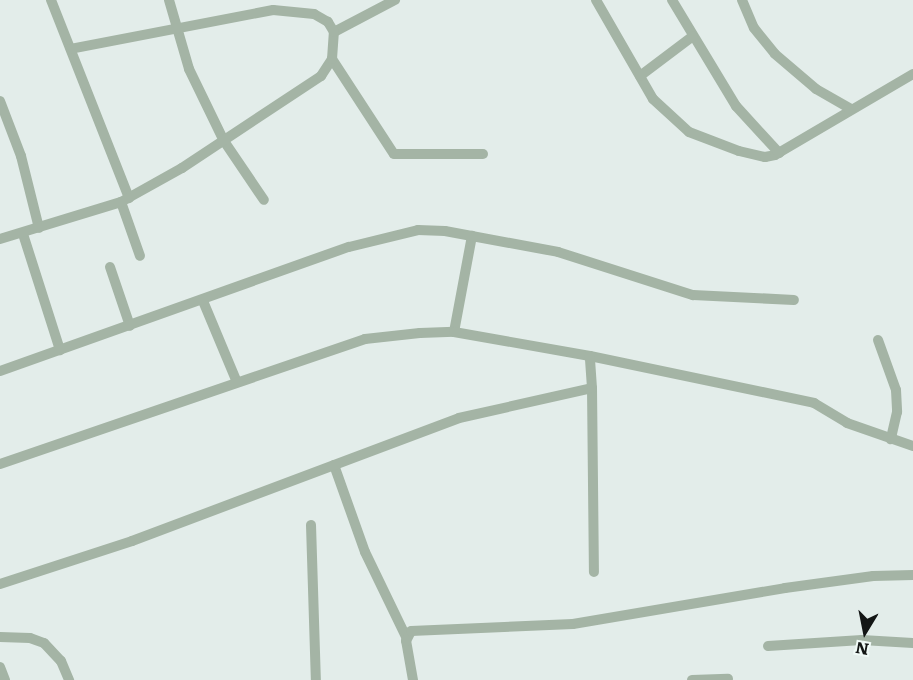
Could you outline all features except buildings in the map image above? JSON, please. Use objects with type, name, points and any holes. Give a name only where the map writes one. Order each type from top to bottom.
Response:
[{"type":"street","points":[[51,0],[125,200],[140,256]]},
{"type":"street","points":[[169,0],[189,69],[224,141],[264,200]]},
{"type":"street","points":[[334,32],[394,0]]},
{"type":"street","points":[[596,0],[653,99],[689,132],[712,144],[748,153],[771,157],[780,153],[850,109],[913,75]]},
{"type":"street","points":[[672,0],[736,106],[780,153]]},
{"type":"street","points":[[742,0],[754,28],[775,54],[816,89],[850,109]]},
{"type":"street","points":[[0,240],[125,200],[224,141],[321,75],[332,59],[334,32],[328,22],[314,14],[273,10],[71,49]]},
{"type":"street","points":[[640,76],[693,36]]},
{"type":"street","points":[[332,59],[394,154],[483,154]]},
{"type":"street","points":[[0,101],[21,156],[39,228]]},
{"type":"street","points":[[0,371],[392,234],[418,230],[472,236],[558,252],[693,295],[794,300]]},
{"type":"street","points":[[23,234],[60,350]]},
{"type":"street","points":[[454,333],[472,236]]},
{"type":"street","points":[[110,267],[130,326]]},
{"type":"street","points":[[203,301],[236,380]]},
{"type":"street","points":[[0,464],[236,380],[365,339],[454,333],[590,356],[814,403],[847,423],[913,446]]},
{"type":"street","points":[[878,340],[896,390],[897,411],[891,439]]},
{"type":"street","points":[[590,356],[594,572]]},
{"type":"street","points":[[0,584],[132,541],[459,418],[592,388]]},
{"type":"street","points":[[334,465],[365,552],[406,637],[413,680]]},
{"type":"street","points":[[311,525],[316,680]]},
{"type":"street","points":[[406,637],[411,631],[573,624],[785,588],[873,576],[913,575]]},
{"type":"street","points":[[0,637],[30,638],[44,643],[61,661],[69,680]]},
{"type":"street","points":[[768,646],[862,640],[913,643]]},
{"type":"street","points":[[0,668],[5,680]]},
{"type":"street","points":[[692,680],[728,680]]}]
